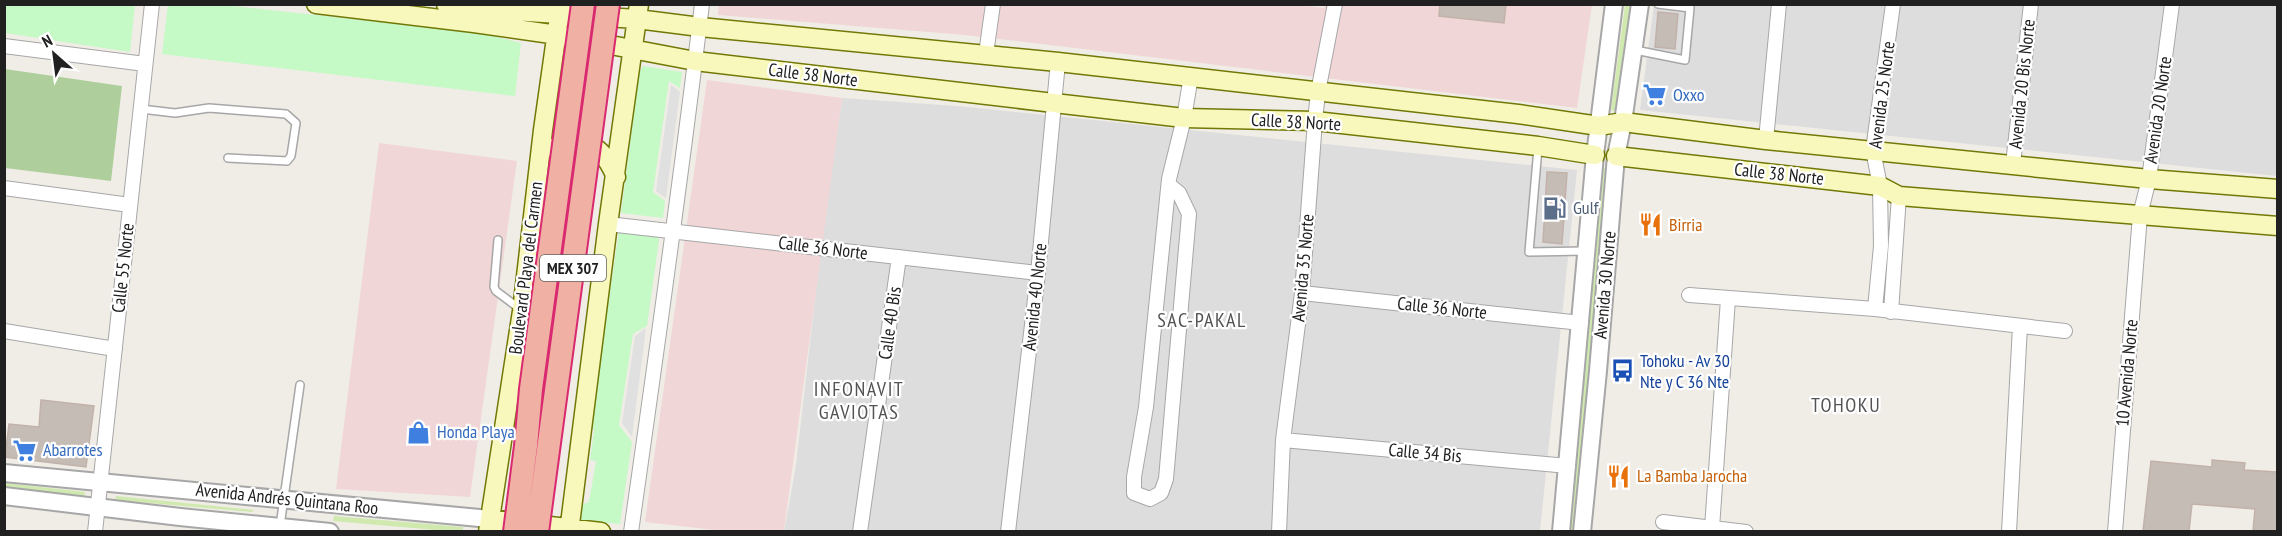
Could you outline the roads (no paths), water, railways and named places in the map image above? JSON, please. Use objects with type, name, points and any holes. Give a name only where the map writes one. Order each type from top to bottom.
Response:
[{"type":"highway","name":"MEX 307","points":[[515,531],[531,389],[583,4]]},
{"type":"highway","name":"MEX 307","points":[[537,531],[608,4]]},
{"type":"highway","points":[[493,527],[513,443],[531,389]]},
{"type":"highway","points":[[555,404],[561,451],[563,530]]},
{"type":"main road","name":"Calle 38 Norte","points":[[316,4],[557,35],[632,51],[695,61],[1184,118],[1315,121],[1538,146],[1595,155]]},
{"type":"main road","name":"Calle 38 Norte","points":[[446,4],[638,12],[700,27],[1191,76],[1518,114],[1599,126],[1623,122],[1766,140],[2149,179],[2277,189]]},
{"type":"main road","name":"Boulevard Playa del Carmen","points":[[493,527],[560,9]]},
{"type":"main road","points":[[563,530],[616,177],[638,12]]},
{"type":"main road","points":[[539,170],[554,148],[578,141],[595,147],[609,161],[616,177]]},
{"type":"main road","name":"Calle 38 Norte","points":[[1616,156],[1880,186],[1899,196],[2277,226]]},
{"type":"main road","name":"Avenida Andrés Quintana Roo","points":[[493,527],[601,531]]},
{"type":"street","name":"Calle 55 Norte","points":[[95,531],[152,4]]},
{"type":"street","points":[[631,531],[658,330],[675,231],[702,4]]},
{"type":"street","points":[[986,54],[993,4]]},
{"type":"street","name":"Avenida 35 Norte","points":[[1279,531],[1283,440],[1302,293],[1318,92],[1335,4]]},
{"type":"street","name":"Avenida 30 Norte","points":[[1561,531],[1595,155],[1614,4]]},
{"type":"street","name":"Avenida 30 Norte","points":[[1582,531],[1616,156],[1640,4]]},
{"type":"street","points":[[1766,140],[1779,4]]},
{"type":"street","name":"Avenida 25 Norte","points":[[1875,309],[1881,246],[1880,186],[1874,150],[1893,4]]},
{"type":"street","name":"Avenida 20 Bis Norte","points":[[2013,164],[2031,4]]},
{"type":"street","name":"Avenida 20 Norte","points":[[2140,215],[2149,179],[2172,4]]},
{"type":"street","points":[[4,46],[145,64]]},
{"type":"street","name":"Avenida 40 Norte","points":[[1008,531],[1038,273],[1058,62]]},
{"type":"street","points":[[1168,185],[1179,193],[1189,214],[1166,479],[1161,493],[1150,499],[1137,496],[1133,490],[1146,407],[1168,185],[1184,118],[1191,76]]},
{"type":"street","name":"Calle 38 Norte","points":[[1595,155],[1616,156]]},
{"type":"street","points":[[4,188],[130,206]]},
{"type":"street","points":[[1891,312],[1899,196]]},
{"type":"street","name":"10 Avenida Norte","points":[[2115,531],[2140,215]]},
{"type":"street","name":"Calle 36 Norte","points":[[608,224],[1038,273]]},
{"type":"street","name":"Calle 40 Bis","points":[[860,531],[899,257]]},
{"type":"street","name":"Calle 36 Norte","points":[[1302,293],[1581,323]]},
{"type":"street","points":[[1689,295],[1875,309],[2065,331]]},
{"type":"street","points":[[1712,528],[1728,299]]},
{"type":"street","points":[[2009,531],[2020,327]]},
{"type":"street","points":[[4,332],[115,349]]},
{"type":"street","name":"Calle 34 Bis","points":[[1283,440],[1568,466]]},
{"type":"street","name":"Avenida Andrés Quintana Roo","points":[[4,473],[285,499],[493,527]]},
{"type":"street","name":"Avenida Andrés Quintana Roo","points":[[4,496],[330,531]]},
{"type":"street","points":[[1663,522],[1746,531]]},
{"type":"lane","points":[[1633,50],[1685,60],[1690,8],[1658,4]]},
{"type":"lane","points":[[141,109],[175,113],[209,108],[286,114],[296,123],[291,156],[287,161],[228,158]]},
{"type":"lane","points":[[1538,146],[1529,252],[1587,251]]},
{"type":"lane","points":[[498,240],[494,287],[522,311]]},
{"type":"lane","points":[[280,526],[300,385]]},
{"type":"place","name":"Oxxo","points":[[1655,95]]},
{"type":"place","name":"Gulf","points":[[1555,208]]},
{"type":"place","name":"Birria","points":[[1651,225]]},
{"type":"place","name":"Tohoku - Av 30 Nte y C 36 Nte","points":[[1622,371]]},
{"type":"place","name":"Honda Playa","points":[[419,432]]},
{"type":"place","name":"Abarrotes","points":[[25,450]]},
{"type":"place","name":"La Bamba Jarocha","points":[[1619,476]]},
{"type":"district","name":"SAC-PAKAL","points":[[1202,320]]},
{"type":"district","name":"INFONAVIT GAVIOTAS","points":[[859,400]]},
{"type":"district","name":"TOHOKU","points":[[1846,405]]}]
